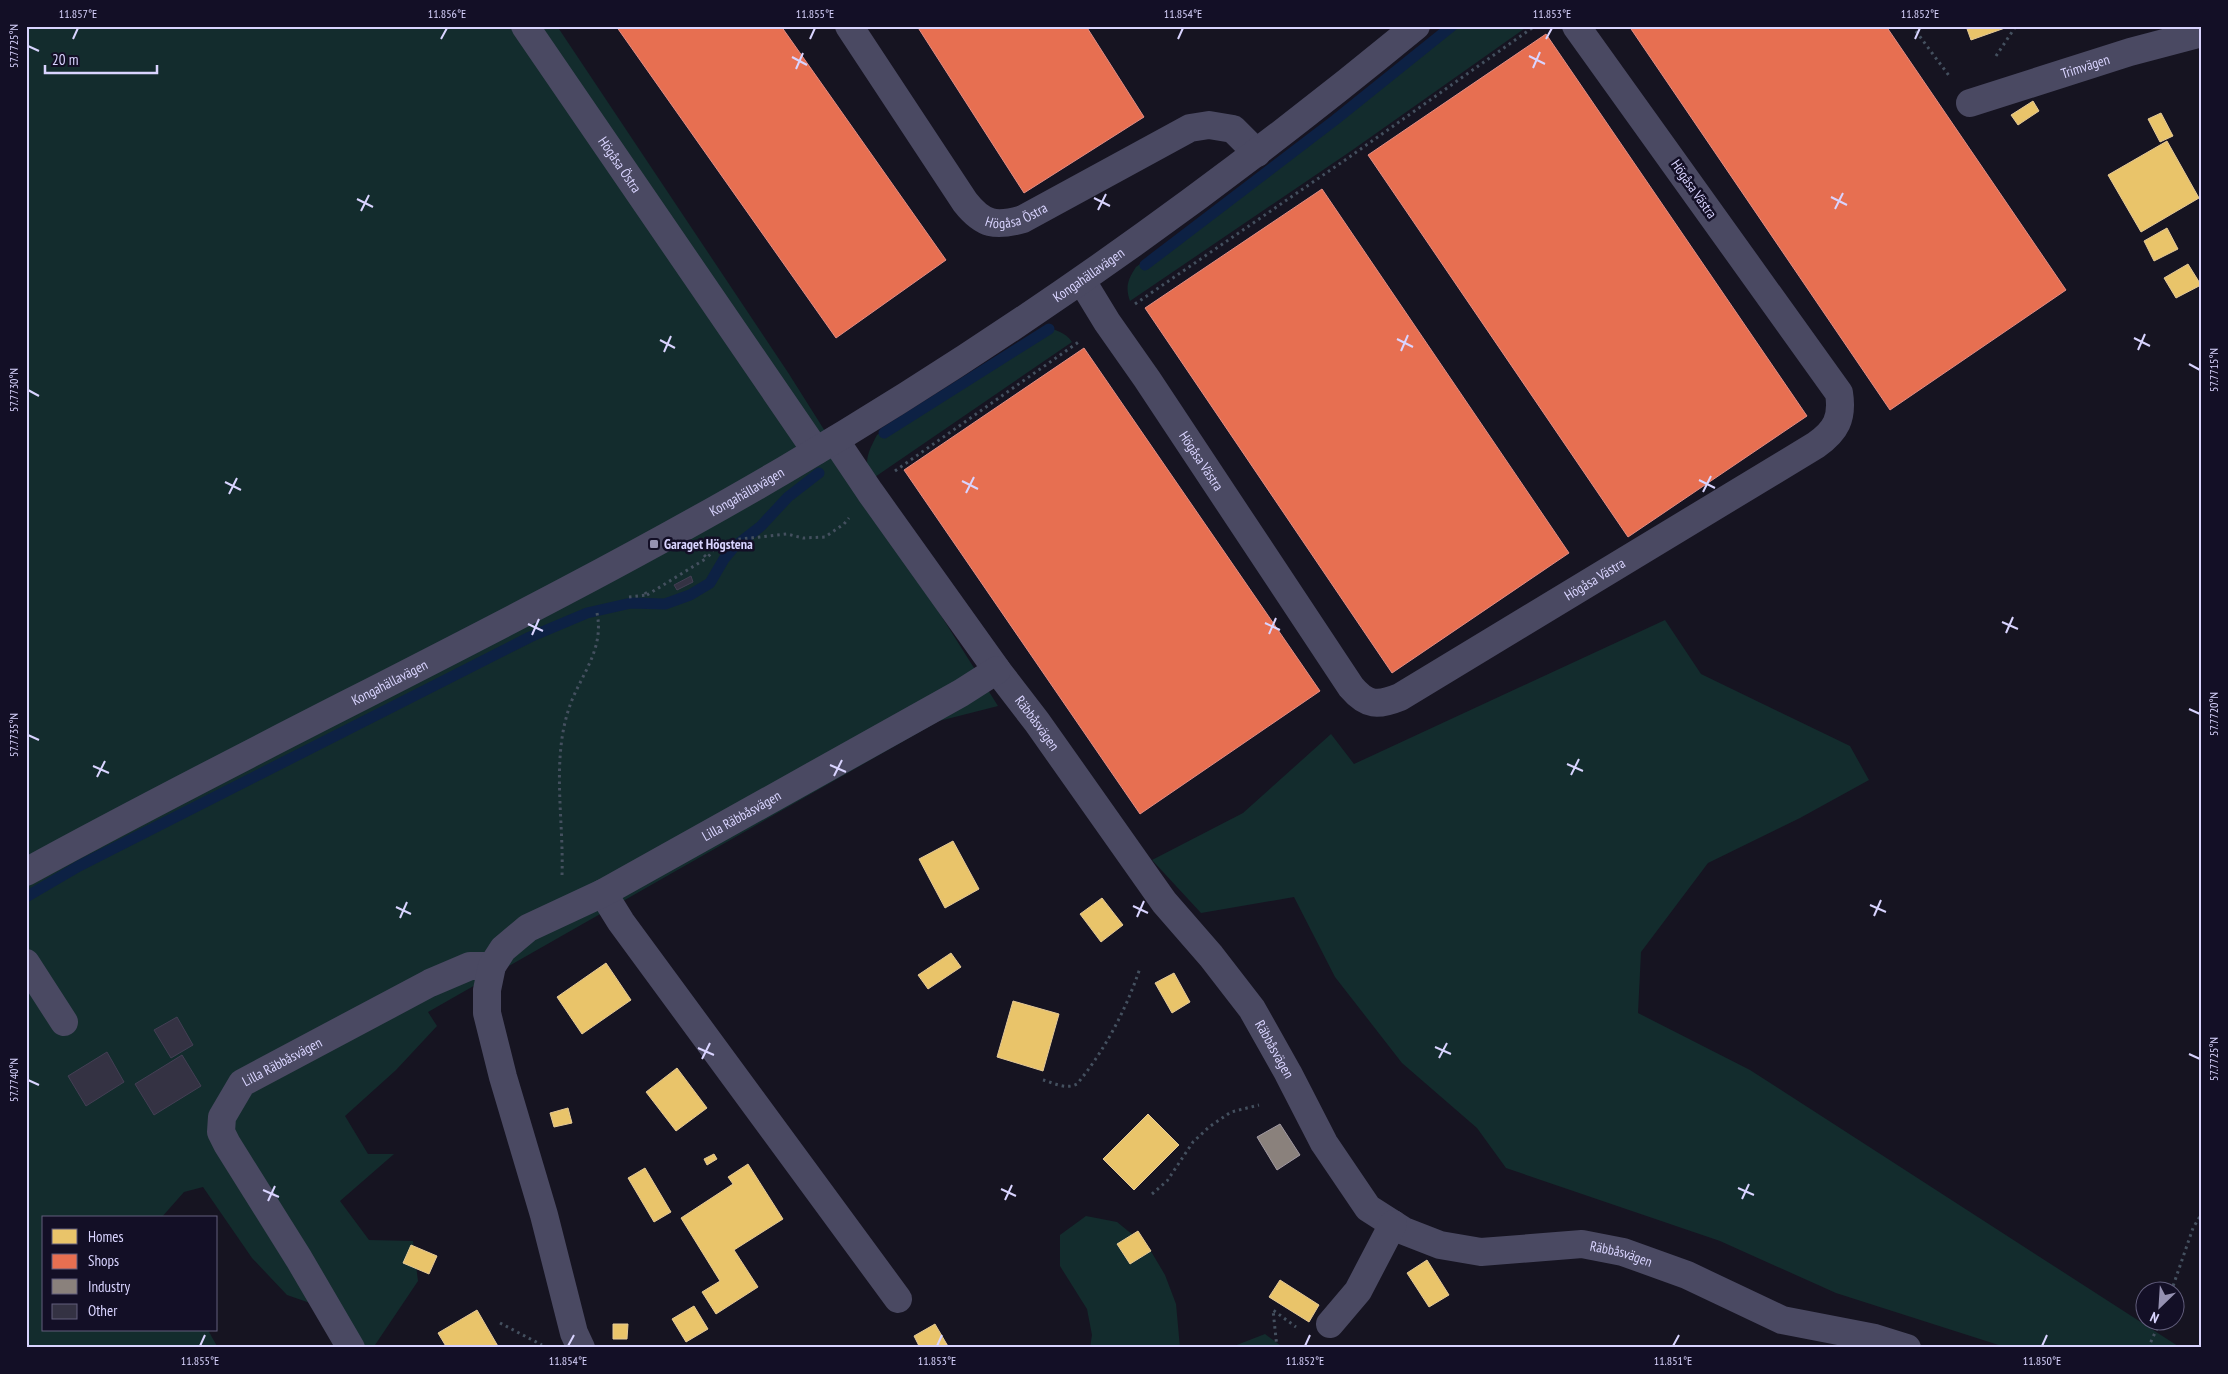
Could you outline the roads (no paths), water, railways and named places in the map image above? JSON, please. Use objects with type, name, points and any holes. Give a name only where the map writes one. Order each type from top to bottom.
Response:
[{"type":"street","name":"Högåsa Östra","points":[[526,26],[825,446]]},
{"type":"street","name":"Högåsa Östra","points":[[849,26],[965,202],[982,220],[995,224],[1008,224],[1023,219],[1190,128],[1209,124],[1233,129],[1256,153]]},
{"type":"street","name":"Kongahällavägen","points":[[26,872],[594,576],[825,446],[963,361],[1082,281],[1256,153],[1416,26]]},
{"type":"street","name":"Högåsa Västra","points":[[1082,281],[1107,322],[1147,379],[1351,687],[1360,698],[1373,703],[1385,703],[1400,696],[1816,445],[1830,435],[1838,422],[1841,406],[1839,393],[1576,26]]},
{"type":"street","name":"Trimvägen","points":[[1970,103],[2130,52],[2202,33]]},
{"type":"street","name":"Räbbåsvägen","points":[[825,446],[870,492],[997,670],[1037,722],[1164,902],[1212,956],[1252,1009],[1324,1142],[1368,1208],[1404,1231],[1440,1245],[1481,1252],[1582,1244],[1623,1252],[1687,1275],[1782,1320],[1874,1338],[1907,1348]]},
{"type":"street","name":"Lilla Räbbåsvägen","points":[[581,1348],[574,1333],[544,1215],[503,1077],[487,1013],[487,990],[492,966],[504,949],[528,928],[603,892],[961,693],[997,670]]},
{"type":"street","points":[[603,892],[621,922],[898,1299]]},
{"type":"street","points":[[26,963],[64,1022]]},
{"type":"street","name":"Lilla Räbbåsvägen","points":[[350,1348],[299,1259],[226,1144],[222,1132],[222,1117],[242,1083],[273,1065],[430,983],[470,966],[492,966]]},
{"type":"street","points":[[1330,1324],[1358,1291],[1393,1224]]},
{"type":"waterway","points":[[1145,265],[1335,120],[1452,26]]},
{"type":"waterway","points":[[884,433],[1049,329]]},
{"type":"waterway","points":[[26,897],[79,866],[530,637],[587,613],[631,603],[665,604],[690,595],[710,583],[724,559],[734,547],[761,526],[788,497],[819,473]]},
{"type":"place","name":"Garaget Högstena","points":[[654,544]]}]
